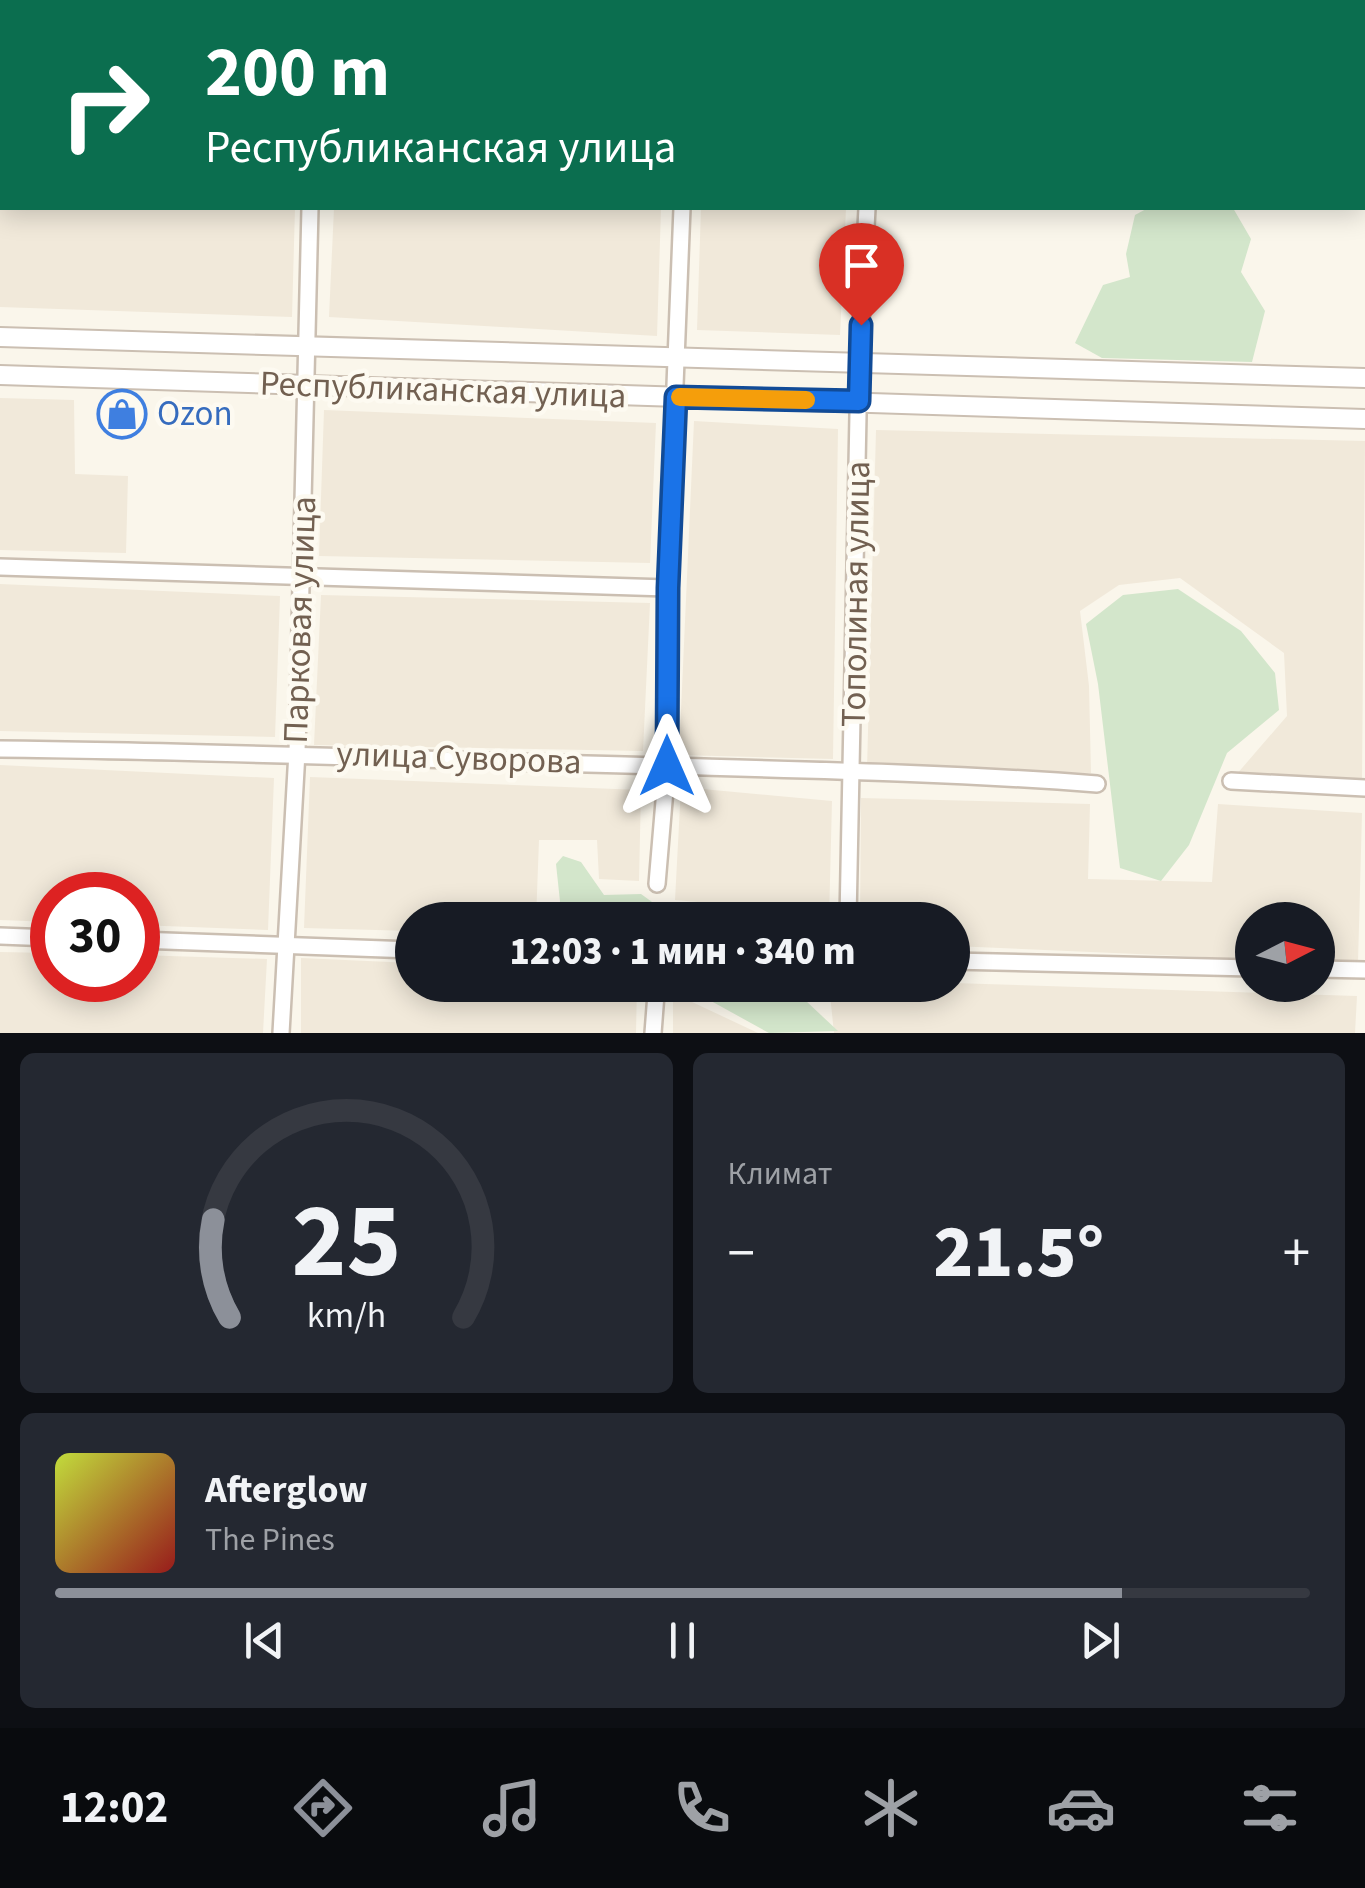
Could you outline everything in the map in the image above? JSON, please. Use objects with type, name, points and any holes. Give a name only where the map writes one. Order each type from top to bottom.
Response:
[{"type":"street","name":"Парковая улица","points":[[282,1033],[296,752],[310,210]]},
{"type":"street","points":[[657,884],[667,766],[668,588],[682,210]]},
{"type":"street","name":"Тополиная улица","points":[[849,902],[859,364],[867,210]]},
{"type":"street","name":"Республиканская улица","points":[[0,337],[1365,378]]},
{"type":"street","name":"Республиканская улица","points":[[0,374],[1365,419]]},
{"type":"street","points":[[0,567],[668,588]]},
{"type":"street","name":"улица Суворова","points":[[0,749],[296,752],[667,766],[854,768],[1098,784]]},
{"type":"street","points":[[1231,781],[1365,788]]},
{"type":"street","points":[[0,936],[30,937]]},
{"type":"street","points":[[160,941],[395,949]]},
{"type":"street","points":[[970,962],[1235,968]]},
{"type":"street","points":[[1335,969],[1365,970]]},
{"type":"street","points":[[654,1033],[656,1002]]},
{"type":"shaded area","points":[[0,210],[295,210],[292,317],[0,307]]},
{"type":"shaded area","points":[[334,210],[661,210],[657,336],[329,317]]},
{"type":"shaded area","points":[[701,210],[846,210],[840,335],[697,330]]},
{"type":"shaded area","points":[[0,398],[74,400],[75,474],[128,476],[126,553],[0,550]]},
{"type":"shaded area","points":[[324,410],[656,423],[650,563],[319,556]]},
{"type":"shaded area","points":[[694,421],[838,429],[833,759],[679,755]]},
{"type":"shaded area","points":[[876,430],[1365,441],[1362,779],[1236,775],[1287,716],[1284,653],[1180,578],[1119,585],[1080,611],[1089,686],[1091,773],[867,769]]},
{"type":"shaded area","points":[[0,584],[280,596],[275,737],[0,731]]},
{"type":"shaded area","points":[[321,595],[650,603],[643,751],[314,745]]},
{"type":"shaded area","points":[[0,765],[274,778],[268,930],[160,926],[160,872],[30,872],[30,921],[0,920]]},
{"type":"shaded area","points":[[310,777],[641,790],[639,881],[599,879],[597,840],[539,840],[537,902],[395,902],[395,931],[304,928]]},
{"type":"shaded area","points":[[681,787],[832,801],[829,902],[675,900]]},
{"type":"shaded area","points":[[861,798],[1090,804],[1088,879],[1212,882],[1218,804],[1362,813],[1358,963],[1335,962],[1335,902],[1235,902],[1235,958],[970,947],[970,902],[860,902]]},
{"type":"shaded area","points":[[0,952],[30,953],[30,1002],[160,1002],[160,956],[267,959],[263,1033],[0,1033]]},
{"type":"shaded area","points":[[301,958],[395,962],[395,1002],[637,1002],[636,1033],[301,1033]]},
{"type":"shaded area","points":[[970,984],[1235,992],[1235,1002],[1335,1002],[1335,995],[1357,996],[1355,1033],[834,1033],[831,1002],[970,1002]]},
{"type":"shaded area","points":[[673,1002],[692,1002],[758,1033],[673,1033]]},
{"type":"green space","points":[[1144,210],[1234,210],[1251,239],[1241,272],[1265,311],[1252,362],[1102,358],[1075,343],[1103,285],[1130,277],[1126,254],[1135,215]]},
{"type":"green space","points":[[1178,589],[1241,631],[1275,673],[1279,710],[1227,753],[1189,845],[1161,881],[1120,868],[1098,684],[1086,624],[1123,595]]},
{"type":"green space","points":[[563,856],[581,862],[604,895],[641,894],[652,902],[560,902],[556,864]]},
{"type":"green space","points":[[713,1002],[807,1002],[838,1031],[769,1033]]},
{"type":"slow traffic","points":[[680,397],[806,400]]},
{"type":"place","name":"Ozon","points":[[122,414]]},
{"type":"route","points":[[667,766],[668,588],[676,397],[859,401],[861,325]]}]
